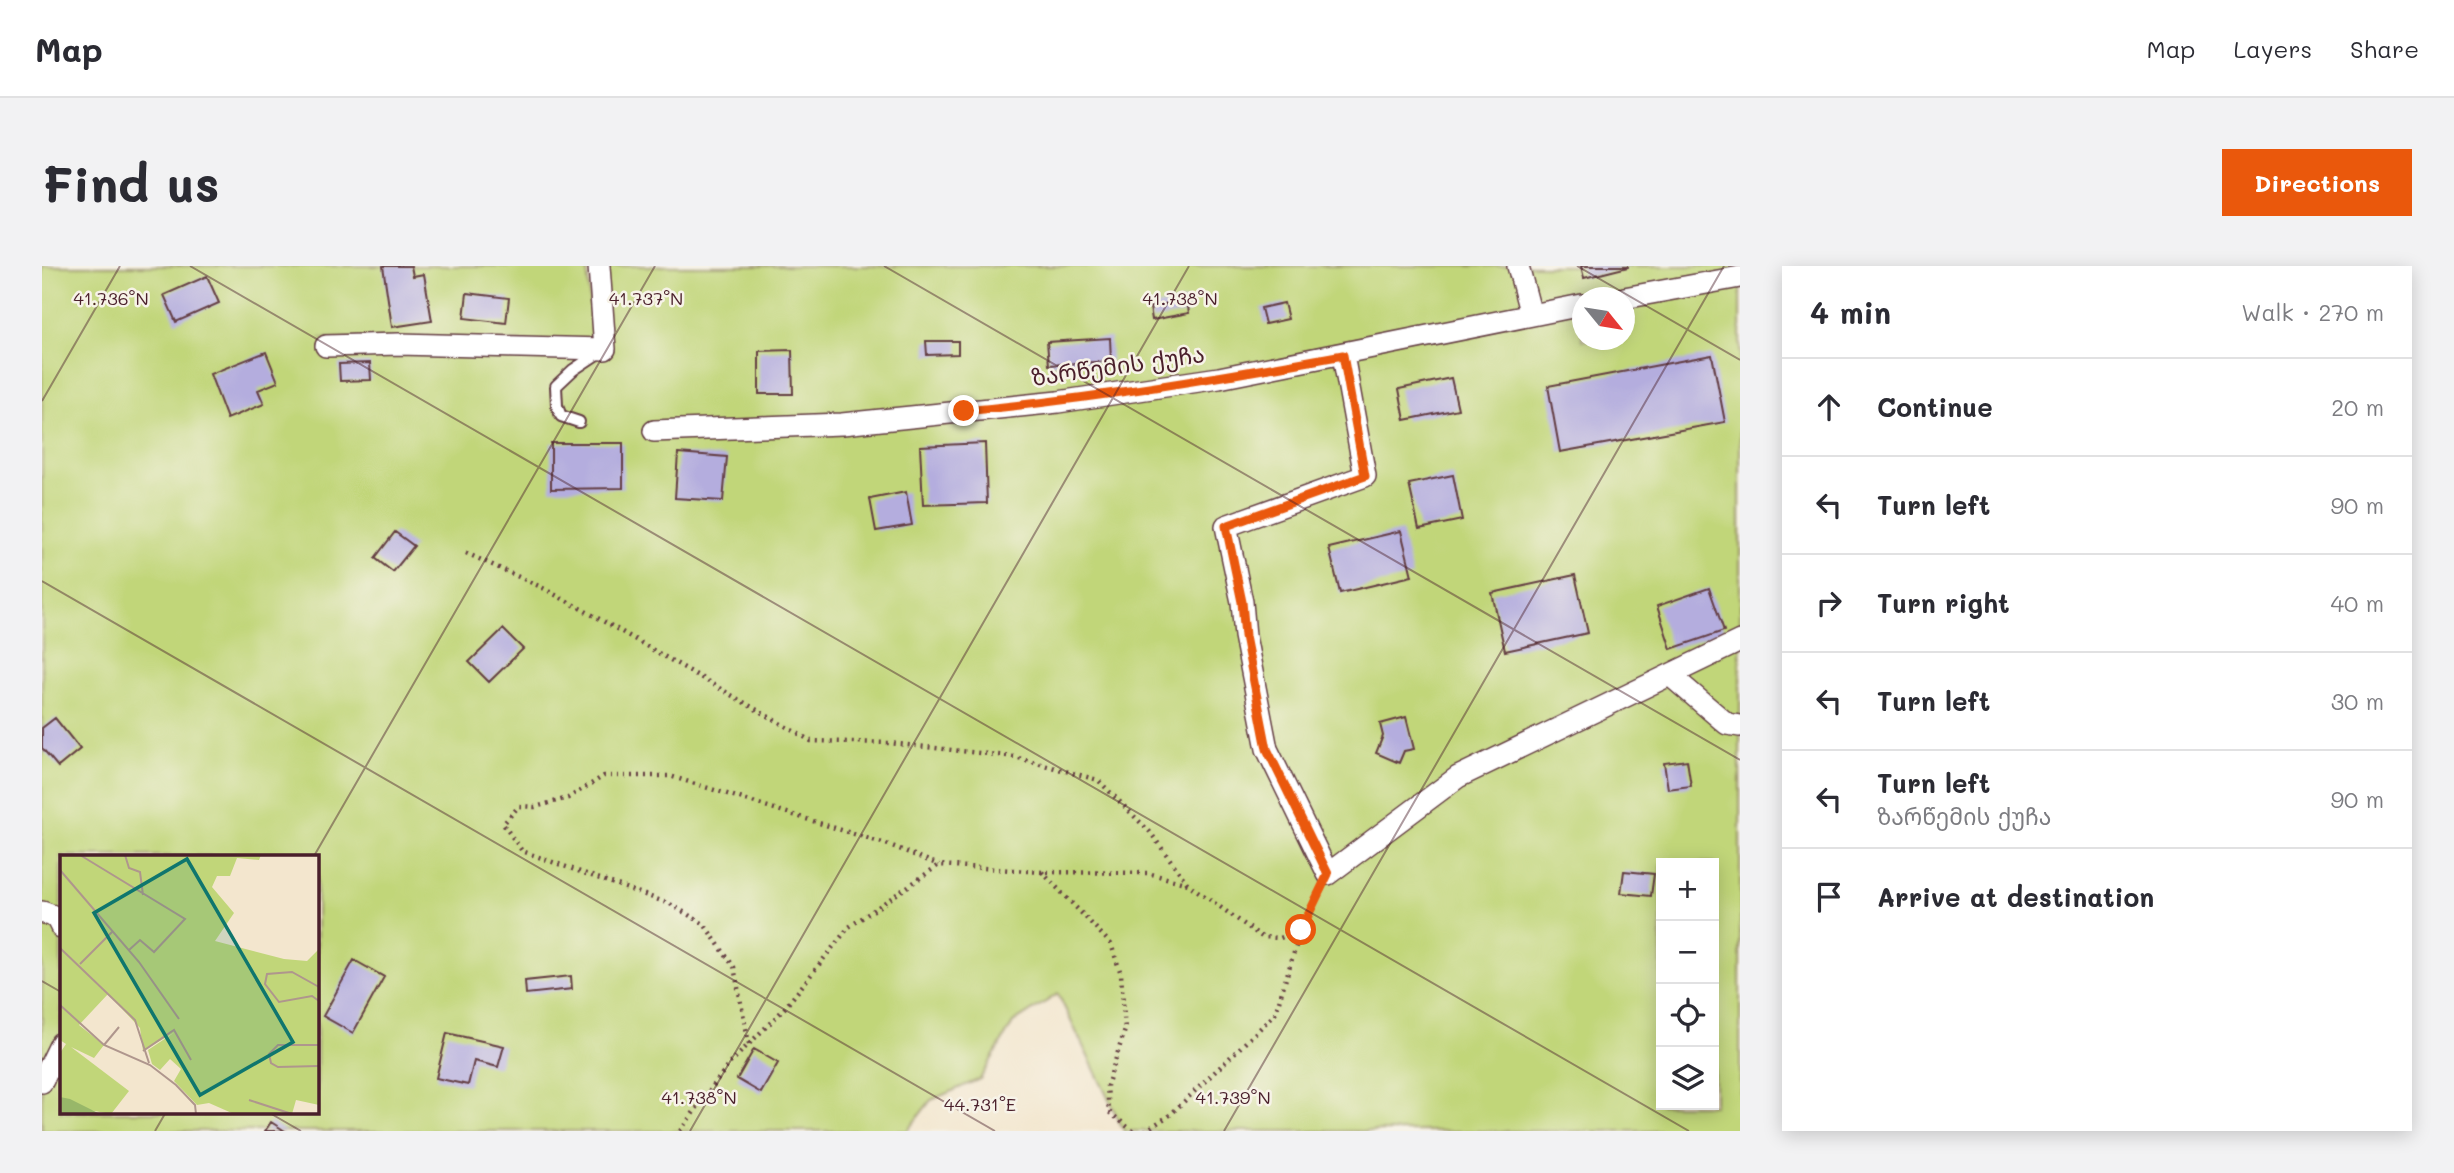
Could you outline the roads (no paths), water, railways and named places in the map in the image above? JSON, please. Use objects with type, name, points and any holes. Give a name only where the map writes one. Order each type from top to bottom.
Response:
[{"type":"street","points":[[326,346],[399,344],[605,349],[598,266]]},
{"type":"street","points":[[1518,266],[1531,315]]},
{"type":"street","points":[[1635,296],[1740,277]]},
{"type":"street","name":"ზარწემის ქუჩა","points":[[654,431],[842,424],[1058,402],[1219,378],[1572,307]]},
{"type":"street","points":[[1343,355],[1365,476],[1226,526],[1267,749],[1328,874],[1458,777],[1740,641]]},
{"type":"street","points":[[1671,676],[1727,724],[1740,726]]},
{"type":"street","points":[[42,912],[56,917],[60,924]]},
{"type":"street","points":[[42,1082],[60,1045]]},
{"type":"lane","points":[[579,422],[561,416],[557,406],[556,386],[573,370],[605,349]]}]
